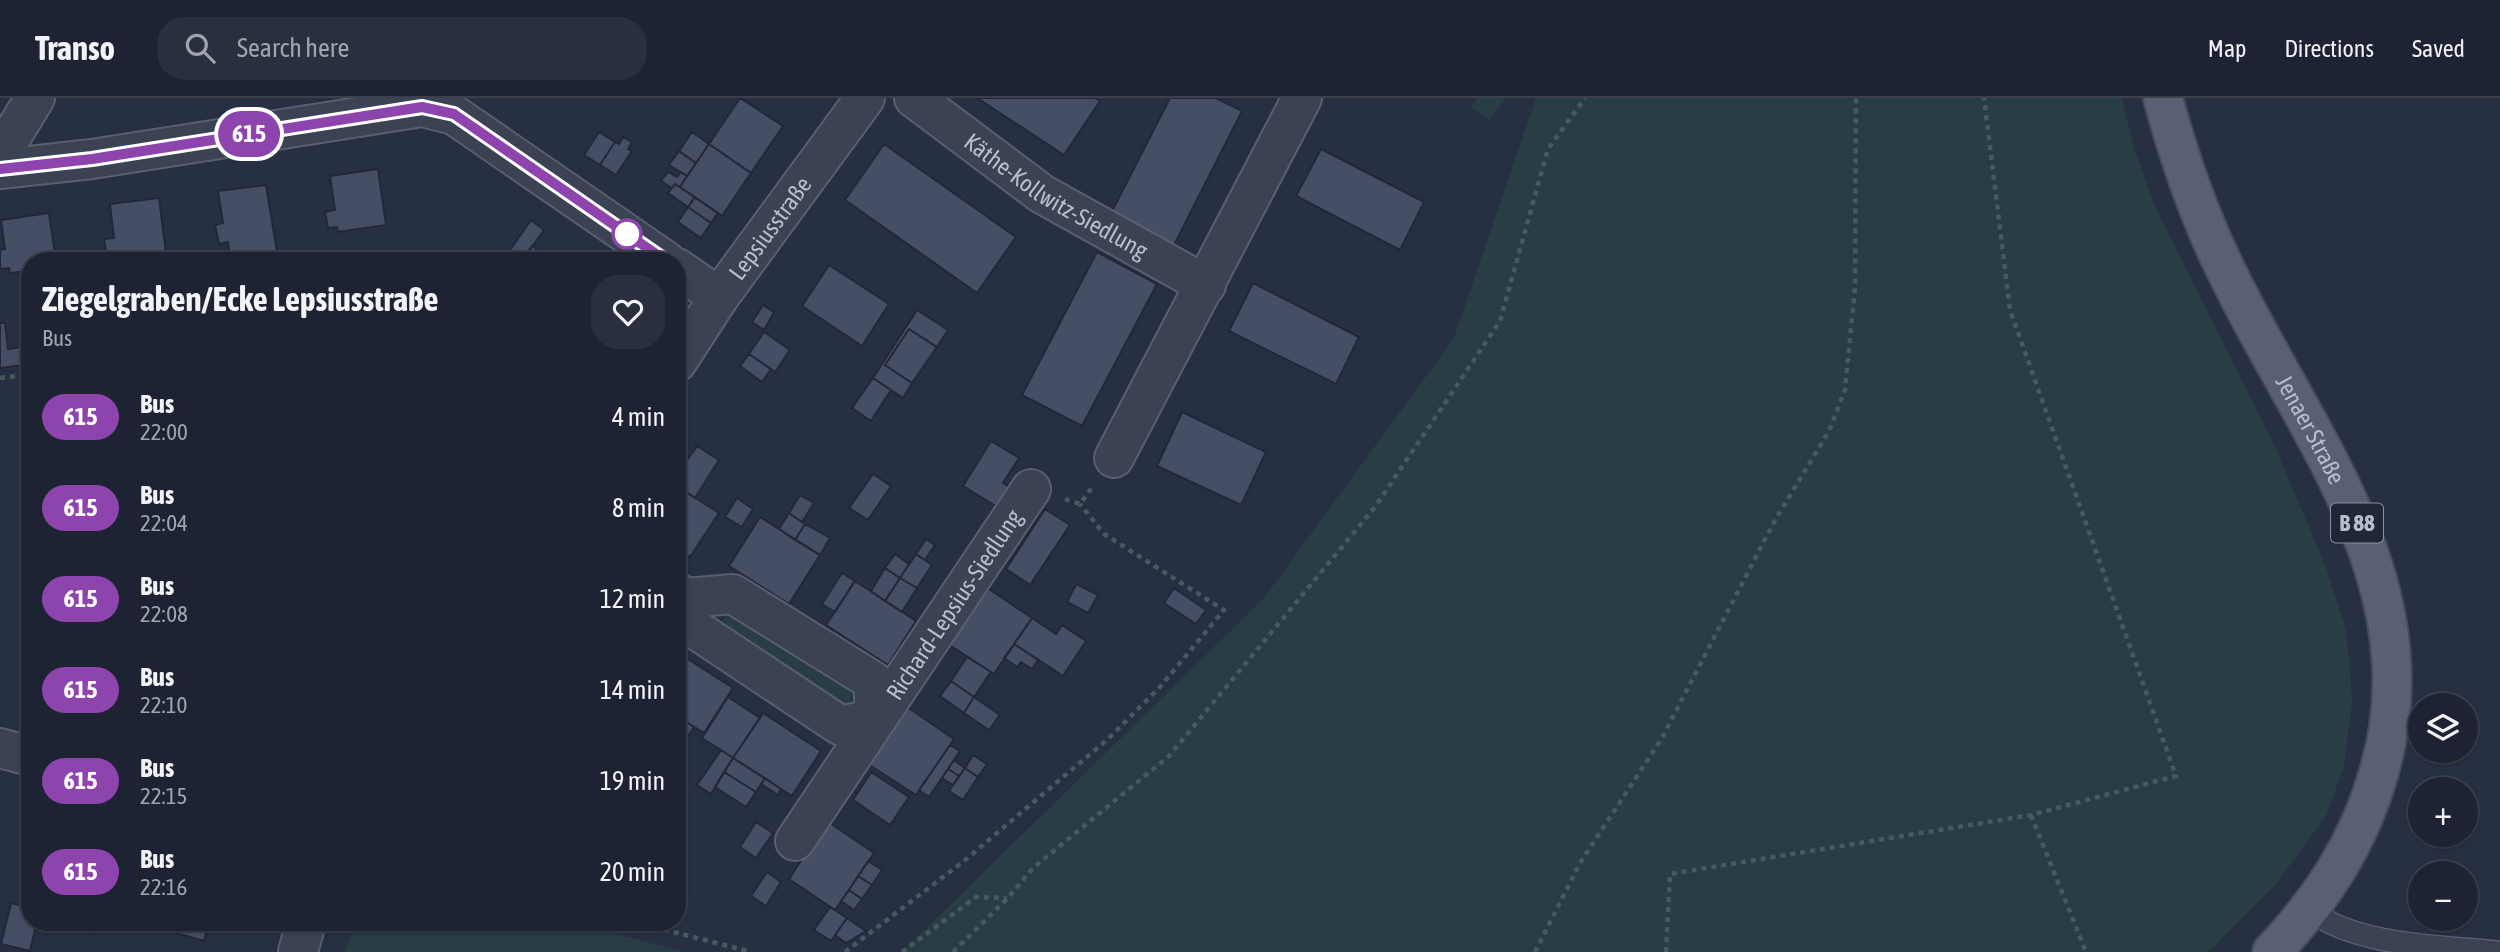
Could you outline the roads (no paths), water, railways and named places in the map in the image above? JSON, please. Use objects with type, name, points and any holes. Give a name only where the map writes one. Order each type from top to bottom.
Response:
[{"type":"main road","name":"Jenaer Straße","points":[[2163,98],[2189,181],[2221,262],[2362,533],[2383,593],[2390,624],[2395,684],[2383,761],[2360,828],[2342,863],[2310,910],[2272,952]]},
{"type":"street","points":[[0,155],[35,98]]},
{"type":"street","name":"Lepsiusstraße","points":[[686,348],[719,297],[865,98]]},
{"type":"street","name":"Käthe-Kollwitz-Siedlung","points":[[914,98],[1042,194],[1206,285]]},
{"type":"street","points":[[1114,458],[1302,98]]},
{"type":"street","points":[[0,169],[92,159],[425,103],[454,114],[653,252]]},
{"type":"street","points":[[686,274],[719,297]]},
{"type":"street","name":"Richard-Lepsius-Siedlung","points":[[795,841],[1031,489]]},
{"type":"street","name":"Richard-Lepsius-Siedlung","points":[[686,595],[733,594],[873,681],[875,718]]},
{"type":"street","name":"Richard-Lepsius-Siedlung","points":[[686,608],[692,627],[841,726],[875,718]]},
{"type":"street","points":[[0,748],[21,754]]},
{"type":"street","points":[[298,952],[304,931]]},
{"type":"lane","points":[[2310,910],[2325,922],[2370,936],[2497,952]]}]
